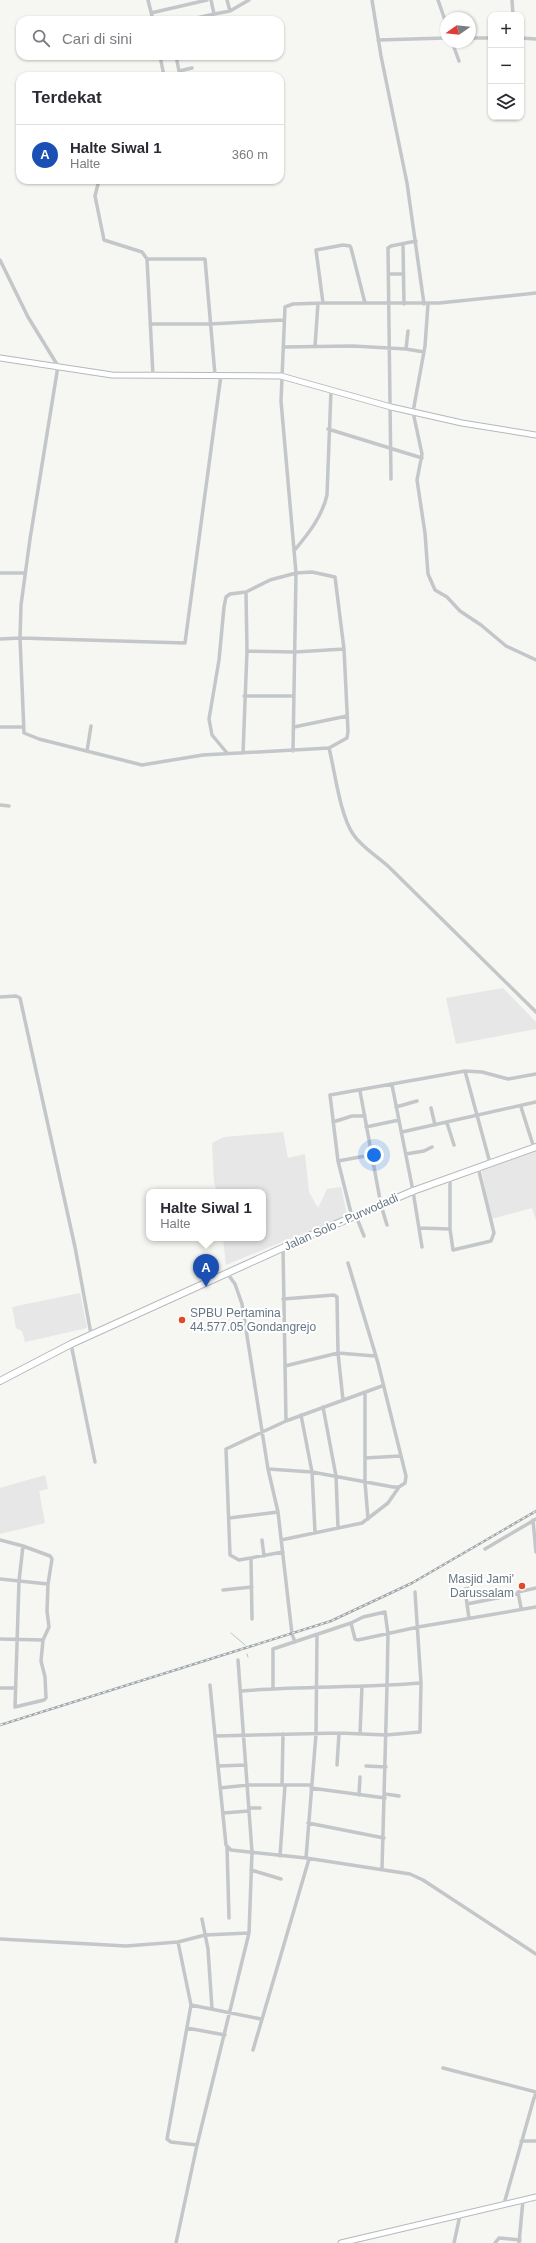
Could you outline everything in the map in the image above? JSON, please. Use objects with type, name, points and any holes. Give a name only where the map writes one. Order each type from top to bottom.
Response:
[{"type":"main road","name":"Jalan Solo - Purwodadi","points":[[0,1381],[91,1334],[413,1191],[535,1148]]},
{"type":"street","points":[[148,0],[152,16]]},
{"type":"street","points":[[151,13],[207,0]]},
{"type":"street","points":[[211,0],[214,14]]},
{"type":"street","points":[[227,0],[230,11]]},
{"type":"street","points":[[205,16],[230,11],[243,1],[250,0]]},
{"type":"street","points":[[372,0],[378,40],[407,184],[426,304],[424,352],[413,412],[422,458],[417,480],[425,533],[426,568],[435,590],[447,597],[460,611],[481,624],[506,646],[536,660]]},
{"type":"street","points":[[438,0],[442,12]]},
{"type":"street","points":[[512,0],[513,12]]},
{"type":"street","points":[[378,40],[440,38]]},
{"type":"street","points":[[476,38],[488,38]]},
{"type":"street","points":[[524,38],[536,39]]},
{"type":"street","points":[[454,48],[459,61]]},
{"type":"street","points":[[161,60],[163,72]]},
{"type":"street","points":[[177,60],[179,72]]},
{"type":"street","points":[[183,72],[192,68]]},
{"type":"street","points":[[98,184],[95,193],[104,240],[142,252],[147,260],[153,376]]},
{"type":"street","points":[[391,479],[392,407],[388,274],[389,247],[416,242]]},
{"type":"street","points":[[403,244],[404,304]]},
{"type":"street","points":[[323,303],[316,250],[346,245],[352,248],[365,303]]},
{"type":"street","points":[[0,639],[20,638],[185,643],[218,375],[210,324],[205,259],[147,260]]},
{"type":"street","points":[[0,260],[28,317],[58,366],[25,573],[20,638],[23,727],[25,735],[142,765],[228,753],[293,751],[329,748],[347,738],[344,649],[336,577],[312,572],[296,572],[270,580],[246,592],[230,594],[225,602],[221,649],[209,719],[212,735],[228,753]]},
{"type":"street","points":[[388,274],[403,274]]},
{"type":"street","points":[[293,751],[296,572],[281,401],[283,320],[285,308],[288,306],[318,303],[426,304],[536,293]]},
{"type":"street","points":[[315,346],[318,303]]},
{"type":"street","points":[[150,324],[210,324],[283,320]]},
{"type":"street","points":[[406,349],[408,331]]},
{"type":"street","points":[[283,347],[391,347],[424,352]]},
{"type":"street","points":[[0,358],[112,375],[281,376],[413,412],[462,423],[536,435]]},
{"type":"street","points":[[294,551],[307,535],[324,506],[328,476],[328,429],[331,390]]},
{"type":"street","points":[[328,429],[422,458]]},
{"type":"street","points":[[0,573],[25,573]]},
{"type":"street","points":[[243,753],[246,592]]},
{"type":"street","points":[[246,651],[295,652],[344,649]]},
{"type":"street","points":[[244,696],[294,696]]},
{"type":"street","points":[[294,727],[347,716]]},
{"type":"street","points":[[0,726],[23,727]]},
{"type":"street","points":[[87,751],[91,726]]},
{"type":"street","points":[[329,748],[345,818],[353,834],[366,848],[390,868],[536,1012]]},
{"type":"street","points":[[0,805],[9,806]]},
{"type":"street","points":[[0,998],[16,996],[20,998],[75,1247],[91,1334]]},
{"type":"street","points":[[364,1236],[354,1217],[338,1161],[330,1095],[360,1091],[465,1071],[482,1072],[508,1079],[536,1074]]},
{"type":"street","points":[[465,1071],[490,1163]]},
{"type":"street","points":[[392,1085],[420,1228],[422,1247]]},
{"type":"street","points":[[360,1091],[381,1205],[387,1225]]},
{"type":"street","points":[[396,1107],[417,1101]]},
{"type":"street","points":[[402,1132],[478,1117],[536,1102]]},
{"type":"street","points":[[521,1107],[535,1148]]},
{"type":"street","points":[[431,1108],[435,1125]]},
{"type":"street","points":[[334,1122],[352,1116],[365,1116]]},
{"type":"street","points":[[366,1128],[399,1120]]},
{"type":"street","points":[[447,1123],[454,1145]]},
{"type":"street","points":[[406,1154],[432,1148]]},
{"type":"street","points":[[338,1161],[371,1155]]},
{"type":"street","points":[[450,1177],[450,1229],[454,1251],[491,1241],[494,1237],[478,1167]]},
{"type":"street","points":[[420,1228],[450,1229]]},
{"type":"street","points":[[283,1248],[286,1421]]},
{"type":"street","points":[[281,1540],[357,1524],[368,1519],[388,1503],[399,1487],[407,1480],[375,1356],[348,1263]]},
{"type":"street","points":[[227,1274],[232,1279],[241,1297],[264,1431],[268,1469],[278,1512],[292,1634],[296,1642]]},
{"type":"street","points":[[283,1299],[336,1295],[338,1354],[343,1400]]},
{"type":"street","points":[[71,1344],[95,1462]]},
{"type":"street","points":[[284,1366],[338,1354],[375,1356]]},
{"type":"street","points":[[283,1552],[250,1559],[237,1560],[230,1555],[226,1448],[301,1415],[365,1394],[382,1386]]},
{"type":"street","points":[[365,1394],[365,1482],[368,1519]]},
{"type":"street","points":[[323,1407],[336,1476],[338,1527]]},
{"type":"street","points":[[301,1415],[312,1472],[315,1532]]},
{"type":"street","points":[[365,1458],[400,1456]]},
{"type":"street","points":[[268,1469],[312,1472],[399,1487]]},
{"type":"street","points":[[229,1518],[278,1512]]},
{"type":"street","points":[[485,1549],[535,1520],[536,1552]]},
{"type":"street","points":[[0,1540],[24,1546],[52,1557],[48,1584],[47,1612],[49,1627],[43,1640],[41,1661],[45,1677],[45,1699],[16,1707],[16,1640],[19,1581],[24,1546]]},
{"type":"street","points":[[262,1540],[264,1556]]},
{"type":"street","points":[[250,1559],[252,1619]]},
{"type":"street","points":[[0,1579],[48,1584]]},
{"type":"street","points":[[223,1590],[252,1587]]},
{"type":"street","points":[[469,1618],[465,1589],[470,1588]]},
{"type":"street","points":[[467,1604],[517,1594],[519,1592],[536,1588]]},
{"type":"street","points":[[215,1736],[339,1733],[386,1734],[420,1732],[421,1683],[415,1592]]},
{"type":"street","points":[[517,1594],[521,1608]]},
{"type":"street","points":[[351,1623],[356,1640],[521,1608],[536,1607]]},
{"type":"street","points":[[273,1688],[273,1649],[317,1636],[385,1611],[388,1634],[388,1686],[382,1869]]},
{"type":"street","points":[[253,2050],[308,1858],[308,1823],[316,1734],[317,1636]]},
{"type":"street","points":[[0,1639],[43,1640]]},
{"type":"street","points":[[176,2243],[196,2145],[225,2035],[249,1933],[252,1852],[238,1660]]},
{"type":"street","points":[[241,1692],[273,1688],[388,1686],[421,1683]]},
{"type":"street","points":[[210,1685],[227,1847],[229,1918]]},
{"type":"street","points":[[360,1734],[362,1686]]},
{"type":"street","points":[[0,1688],[16,1688]]},
{"type":"street","points":[[337,1765],[339,1733]]},
{"type":"street","points":[[280,1856],[283,1785],[283,1734]]},
{"type":"street","points":[[218,1766],[246,1765]]},
{"type":"street","points":[[366,1766],[386,1767]]},
{"type":"street","points":[[359,1794],[360,1777]]},
{"type":"street","points":[[220,1788],[248,1785],[283,1785],[311,1787],[359,1794],[399,1796]]},
{"type":"street","points":[[223,1814],[260,1808]]},
{"type":"street","points":[[308,1823],[384,1838]]},
{"type":"street","points":[[227,1847],[231,1850],[308,1858],[410,1874],[435,1887],[536,1954]]},
{"type":"street","points":[[251,1870],[281,1879]]},
{"type":"street","points":[[202,1920],[208,1949],[212,2009]]},
{"type":"street","points":[[0,1938],[126,1946],[178,1942],[205,1935],[249,1933]]},
{"type":"street","points":[[178,1942],[191,2005],[167,2138],[172,2142],[196,2145]]},
{"type":"street","points":[[191,2005],[261,2019]]},
{"type":"street","points":[[187,2028],[225,2035]]},
{"type":"street","points":[[443,2068],[536,2092],[504,2204]]},
{"type":"street","points":[[521,2141],[536,2141]]},
{"type":"street","points":[[341,2243],[536,2197]]},
{"type":"street","points":[[495,2243],[499,2238],[519,2242],[523,2200]]},
{"type":"street","points":[[454,2243],[460,2215]]},
{"type":"shaded area","points":[[503,988],[536,1022],[536,1029],[456,1044],[446,998]]},
{"type":"shaded area","points":[[283,1132],[288,1158],[305,1154],[309,1192],[318,1208],[327,1189],[341,1187],[347,1215],[226,1265],[223,1241],[266,1241],[266,1189],[216,1189],[214,1182],[212,1143],[224,1137]]},
{"type":"shaded area","points":[[536,1148],[536,1220],[532,1208],[491,1219],[481,1166]]},
{"type":"shaded area","points":[[80,1293],[87,1328],[25,1342],[22,1331],[16,1328],[12,1307]]},
{"type":"shaded area","points":[[45,1475],[48,1489],[39,1491],[45,1523],[0,1534],[0,1488]]},
{"type":"waterway","points":[[231,1633],[245,1645]]},
{"type":"railway","points":[[0,1725],[331,1621],[412,1583],[536,1511]]},
{"type":"place","name":"Halte Siwal 1","points":[[206,1287]]},
{"type":"place","name":"SPBU Pertamina 44.577.05 Gondangrejo","points":[[182,1320]]},
{"type":"place","name":"Masjid Jami' Darussalam","points":[[522,1586]]}]
